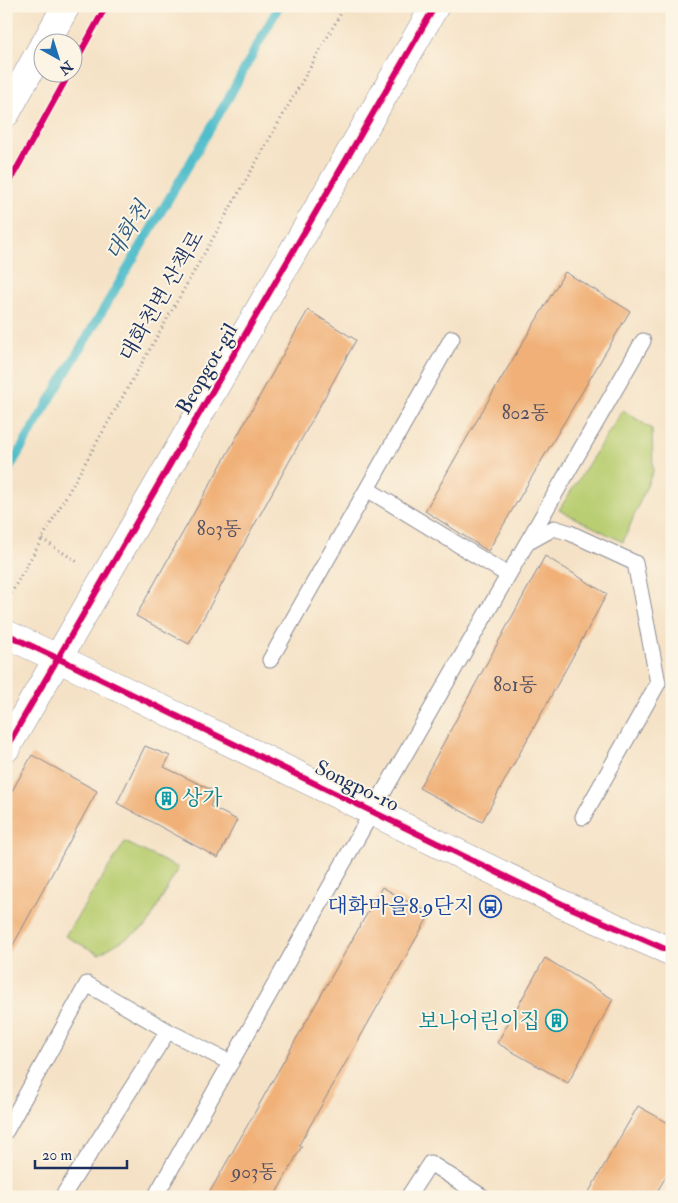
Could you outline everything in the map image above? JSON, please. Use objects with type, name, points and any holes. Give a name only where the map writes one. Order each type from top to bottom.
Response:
[{"type":"street","points":[[52,32],[66,6]]},
{"type":"street","name":"Beopgot-gil","points":[[6,748],[435,6]]},
{"type":"street","points":[[6,113],[32,66]]},
{"type":"street","name":"Songpo-ro","points":[[18,640],[562,904],[672,952]]},
{"type":"lane","points":[[270,660],[368,490],[452,338]]},
{"type":"lane","points":[[155,1197],[372,812],[643,341]]},
{"type":"lane","points":[[368,490],[508,575]]},
{"type":"lane","points":[[526,544],[554,528],[570,533],[635,563],[658,683],[583,817]]},
{"type":"lane","points":[[6,1131],[87,984],[168,1031],[230,1063]]},
{"type":"lane","points":[[62,1197],[168,1031]]},
{"type":"lane","points":[[408,1197],[430,1163],[482,1197]]},
{"type":"path","points":[[42,539],[84,567]]},
{"type":"green space","points":[[623,410],[652,429],[653,471],[623,542],[559,510]]},
{"type":"green space","points":[[125,842],[178,868],[147,926],[99,954],[65,936]]},
{"type":"building","points":[[565,272],[630,311],[488,551],[425,511]]},
{"type":"building","points":[[308,310],[356,340],[189,644],[136,616]]},
{"type":"building","points":[[545,556],[607,594],[482,822],[419,788]]},
{"type":"building","name":"상가","points":[[145,746],[170,756],[164,767],[216,792],[210,806],[237,820],[218,858],[117,803]]},
{"type":"building","points":[[32,755],[97,791],[6,958],[6,802]]},
{"type":"building","points":[[382,887],[430,914],[299,1145],[302,1146],[274,1197],[207,1197]]},
{"type":"building","name":"보나어린이집","points":[[545,958],[613,999],[568,1083],[497,1043]]},
{"type":"building","points":[[638,1106],[672,1125],[672,1166],[654,1197],[586,1197]]},
{"type":"waterway","name":"대화천","points":[[6,474],[229,97],[279,6]]},
{"type":"cycle path","points":[[82,50],[106,6]]},
{"type":"cycle path","points":[[6,748],[435,6]]},
{"type":"cycle path","points":[[6,188],[64,82]]},
{"type":"cycle path","points":[[6,634],[562,904],[672,952]]},
{"type":"place","name":"상가","points":[[166,798]]},
{"type":"place","name":"대화마을8.9단지","points":[[490,906]]},
{"type":"place","name":"보나어린이집","points":[[556,1021]]}]
